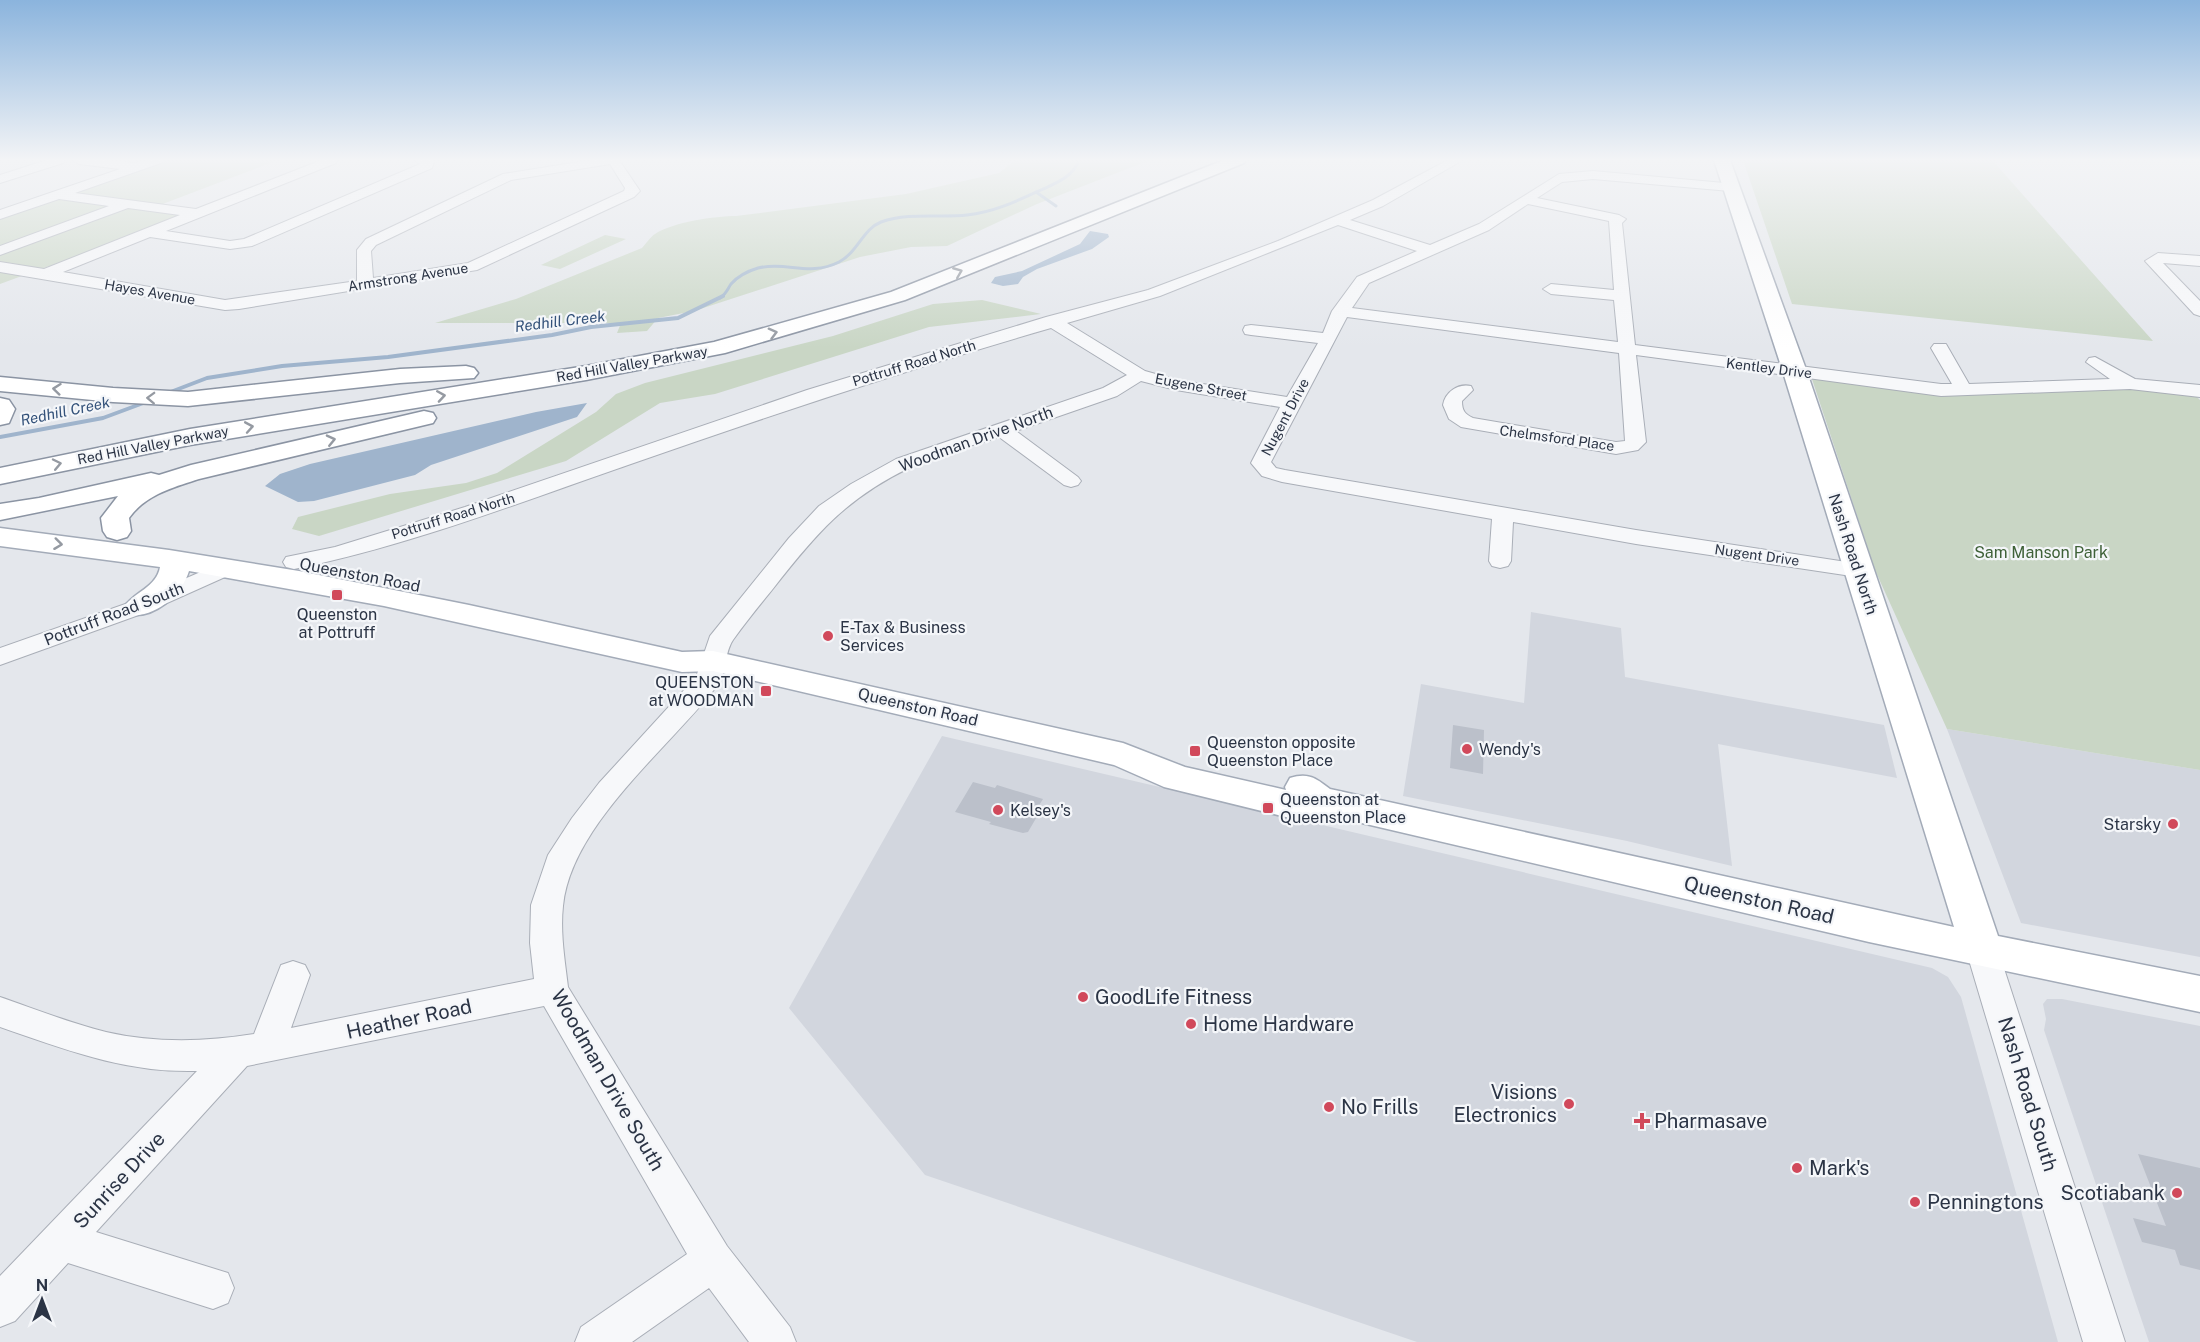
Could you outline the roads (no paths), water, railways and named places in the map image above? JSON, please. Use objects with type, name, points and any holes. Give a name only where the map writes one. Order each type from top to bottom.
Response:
[{"type":"main road","name":"Red Hill Valley Parkway","points":[[0,457],[238,409],[604,352],[685,336],[808,306],[959,254],[1039,223]]},
{"type":"main road","name":"Red Hill Valley Parkway","points":[[0,476],[190,437],[566,376],[717,348],[898,296],[1081,223]]},
{"type":"main road","name":"Nash Road North","points":[[1743,223],[1795,372],[1982,950]]},
{"type":"main road","points":[[0,514],[665,364],[717,348]]},
{"type":"main road","points":[[0,384],[113,395],[189,399],[400,376],[471,373]]},
{"type":"main road","points":[[0,405],[3,409],[0,418]]},
{"type":"main road","points":[[117,531],[115,518],[127,502],[150,488],[191,472]]},
{"type":"main road","name":"Queenston Road","points":[[0,514],[117,531],[344,572],[690,646],[713,661]]},
{"type":"main road","name":"Queenston Road","points":[[0,537],[226,568],[459,612],[682,662],[713,661],[1123,755],[1177,778],[1294,805],[1319,800],[2043,964],[2200,994]]},
{"type":"main road","points":[[139,607],[160,592],[172,578],[175,566],[170,559]]},
{"type":"street","points":[[0,251],[77,223]]},
{"type":"street","points":[[53,276],[174,223]]},
{"type":"street","points":[[150,233],[230,245],[247,243],[294,223]]},
{"type":"street","points":[[365,283],[364,250],[371,242],[413,223]]},
{"type":"street","name":"Armstrong Avenue","points":[[239,304],[472,267],[567,223]]},
{"type":"street","name":"Pottruff Road North","points":[[294,562],[339,553],[362,544],[473,512],[814,394],[1052,321],[1154,293],[1283,244],[1330,223]]},
{"type":"street","points":[[1344,223],[1430,250]]},
{"type":"street","name":"Nugent Drive","points":[[1492,223],[1363,280],[1352,291],[1340,311],[1329,339],[1292,403],[1262,463],[1269,472],[1636,537],[1858,570]]},
{"type":"street","points":[[1615,223],[1629,351]]},
{"type":"street","points":[[2200,261],[2158,258],[2153,261],[2200,310]]},
{"type":"street","name":"Hayes Avenue","points":[[0,267],[225,305],[239,304]]},
{"type":"street","points":[[1551,289],[1622,296]]},
{"type":"street","name":"Kentley Drive","points":[[1340,311],[1629,351],[1941,390],[2130,384],[2200,391]]},
{"type":"street","name":"Eugene Street","points":[[1052,321],[1120,361],[1139,375],[1208,390],[1292,403]]},
{"type":"street","points":[[1251,330],[1329,339]]},
{"type":"street","points":[[1940,348],[1965,390]]},
{"type":"street","name":"Chelmsford Place","points":[[1464,390],[1453,400],[1452,410],[1456,417],[1468,423],[1616,448],[1631,446],[1636,442],[1637,435],[1629,351]]},
{"type":"street","points":[[2095,362],[2130,384]]},
{"type":"street","name":"Woodman Drive North","points":[[713,661],[719,641],[797,543],[827,511],[858,488],[903,463],[1110,392],[1139,375]]},
{"type":"street","points":[[1001,429],[1071,481]]},
{"type":"street","points":[[1500,561],[1503,514]]},
{"type":"street","points":[[344,572],[349,558],[362,544]]},
{"type":"street","name":"Pottruff Road South","points":[[0,657],[139,607],[226,568]]},
{"type":"street","name":"Woodman Drive South","points":[[713,661],[708,680],[609,790],[582,826],[559,863],[547,905],[546,943],[552,990],[713,1260],[775,1342]]},
{"type":"street","name":"Nash Road South","points":[[1982,950],[2104,1342]]},
{"type":"street","points":[[251,1051],[293,975]]},
{"type":"street","name":"Heather Road","points":[[0,1012],[107,1047],[175,1056],[251,1051],[552,990]]},
{"type":"street","name":"Sunrise Drive","points":[[0,1306],[251,1051]]},
{"type":"street","points":[[62,1241],[213,1288]]},
{"type":"street","points":[[596,1342],[713,1260]]},
{"type":"water","points":[[1090,231],[1108,234],[1109,237],[1092,249],[1037,269],[1023,277],[1018,284],[1003,286],[991,283],[995,277],[1022,271],[1080,244]]},
{"type":"water","points":[[587,403],[577,417],[431,465],[415,475],[314,501],[298,502],[265,486],[280,474],[310,464],[536,412]]},
{"type":"waterway","name":"Redhill Creek","points":[[721,297],[737,279],[758,268],[779,266],[808,269],[839,262],[846,258],[870,230],[880,223]]},
{"type":"waterway","name":"Redhill Creek","points":[[168,393],[207,378],[282,366],[388,357],[552,335],[591,327],[678,318],[721,297]]},
{"type":"waterway","name":"Redhill Creek","points":[[0,437],[103,418],[146,402]]},
{"type":"place","name":"Queenston at Pottruff","points":[[337,595]]},
{"type":"place","name":"E-Tax & Business Services","points":[[828,636]]},
{"type":"place","name":"QUEENSTON at WOODMAN","points":[[766,691]]},
{"type":"place","name":"Wendy's","points":[[1467,749]]},
{"type":"place","name":"Queenston opposite Queenston Place","points":[[1195,751]]},
{"type":"place","name":"Queenston at Queenston Place","points":[[1268,808]]},
{"type":"place","name":"Kelsey's","points":[[998,810]]},
{"type":"place","name":"Starsky","points":[[2173,824]]},
{"type":"place","name":"GoodLife Fitness","points":[[1083,997]]},
{"type":"place","name":"Home Hardware","points":[[1191,1024]]},
{"type":"place","name":"Visions Electronics","points":[[1569,1104]]},
{"type":"place","name":"No Frills","points":[[1329,1107]]},
{"type":"place","name":"Pharmasave","points":[[1642,1121]]},
{"type":"place","name":"Mark's","points":[[1797,1168]]},
{"type":"place","name":"Scotiabank","points":[[2177,1193]]},
{"type":"place","name":"Penningtons","points":[[1915,1202]]},
{"type":"park label","name":"Sam Manson Park","points":[[2041,552]]}]
